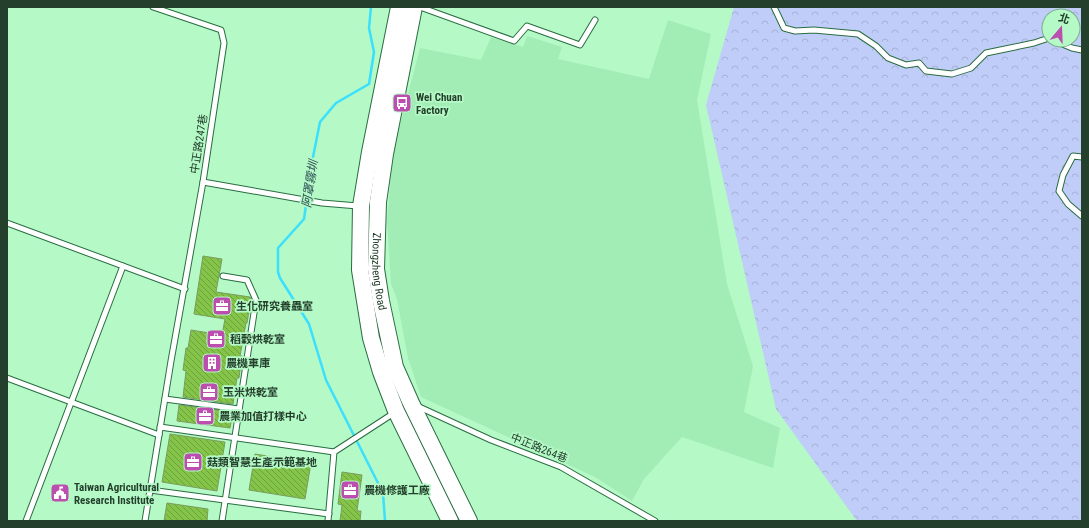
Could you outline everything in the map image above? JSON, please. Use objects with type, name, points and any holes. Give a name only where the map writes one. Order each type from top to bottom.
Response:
[{"type":"main road","name":"Zhongzheng Road","points":[[399,7],[370,152],[369,204],[360,270],[371,338],[381,372],[396,411],[450,521]]},
{"type":"main road","name":"Zhongzheng Road","points":[[414,7],[385,154],[369,204],[381,301],[395,367],[469,521]]},
{"type":"lane","name":"中正路247巷","points":[[153,7],[221,30],[224,43],[203,182],[322,203],[369,204]]},
{"type":"lane","points":[[420,7],[514,41],[527,26],[580,45],[595,20]]},
{"type":"lane","points":[[774,7],[784,28],[795,31],[814,30],[858,34],[876,46],[888,58],[906,64],[919,63],[926,71],[952,74],[970,68],[986,53],[1041,41]]},
{"type":"lane","points":[[1072,48],[1082,50]]},
{"type":"lane","points":[[1082,157],[1073,156],[1063,175],[1059,191],[1068,204],[1082,216]]},
{"type":"lane","points":[[145,521],[203,182]]},
{"type":"lane","points":[[7,223],[185,289]]},
{"type":"lane","points":[[26,521],[123,266]]},
{"type":"lane","points":[[222,521],[256,300],[247,280],[223,276]]},
{"type":"lane","points":[[7,378],[159,435]]},
{"type":"lane","points":[[165,399],[239,409]]},
{"type":"lane","name":"中正路264巷","points":[[411,403],[491,440],[561,467],[655,521]]},
{"type":"lane","points":[[160,427],[334,452],[396,411]]},
{"type":"lane","points":[[328,521],[334,452]]},
{"type":"lane","points":[[150,490],[329,514]]},
{"type":"shaded area","points":[[668,20],[711,34],[697,100],[727,284],[753,366],[744,412],[780,428],[773,468],[682,437],[644,479],[632,501],[595,477],[421,397],[408,358],[397,299],[391,284],[387,220],[393,152],[420,48],[481,60],[491,37],[523,47],[527,36],[562,47],[558,59],[649,79]]},
{"type":"green space","points":[[734,7],[1082,7],[1082,521],[857,521],[776,409],[706,105]]},
{"type":"building","points":[[203,256],[222,259],[216,292],[250,297],[251,299],[240,356],[242,356],[239,378],[237,378],[233,404],[183,397],[186,371],[183,370],[186,348],[188,348],[191,330],[222,335],[225,319],[194,314]]},
{"type":"building","name":"農業加值打樣中心","points":[[179,405],[233,412],[230,428],[177,421]]},
{"type":"building","name":"菇類智慧生產示範基地","points":[[170,434],[225,442],[217,491],[162,482]]},
{"type":"building","points":[[255,454],[311,463],[305,499],[249,490]]},
{"type":"building","name":"農機修護工廠","points":[[342,472],[362,475],[357,511],[361,511],[360,521],[340,521],[342,505],[338,504]]},
{"type":"building","points":[[167,503],[208,509],[207,521],[164,521]]},
{"type":"waterway","name":"阿罩霧圳","points":[[371,7],[369,28],[374,52],[369,84],[336,103],[320,122],[313,157],[304,219],[278,248],[278,272],[280,278],[309,324],[326,380],[383,493],[385,521]]},
{"type":"place","name":"Wei Chuan Factory","points":[[402,103]]},
{"type":"place","name":"生化研究養蟲室","points":[[222,306]]},
{"type":"place","name":"稻穀烘乾室","points":[[216,339]]},
{"type":"place","name":"農機車庫","points":[[212,363]]},
{"type":"place","name":"玉米烘乾室","points":[[209,392]]},
{"type":"place","name":"農業加值打樣中心","points":[[205,416]]},
{"type":"place","name":"菇類智慧生產示範基地","points":[[193,462]]},
{"type":"place","name":"農機修護工廠","points":[[350,490]]},
{"type":"place","name":"Taiwan Agricultural Research Institute","points":[[60,493]]}]
